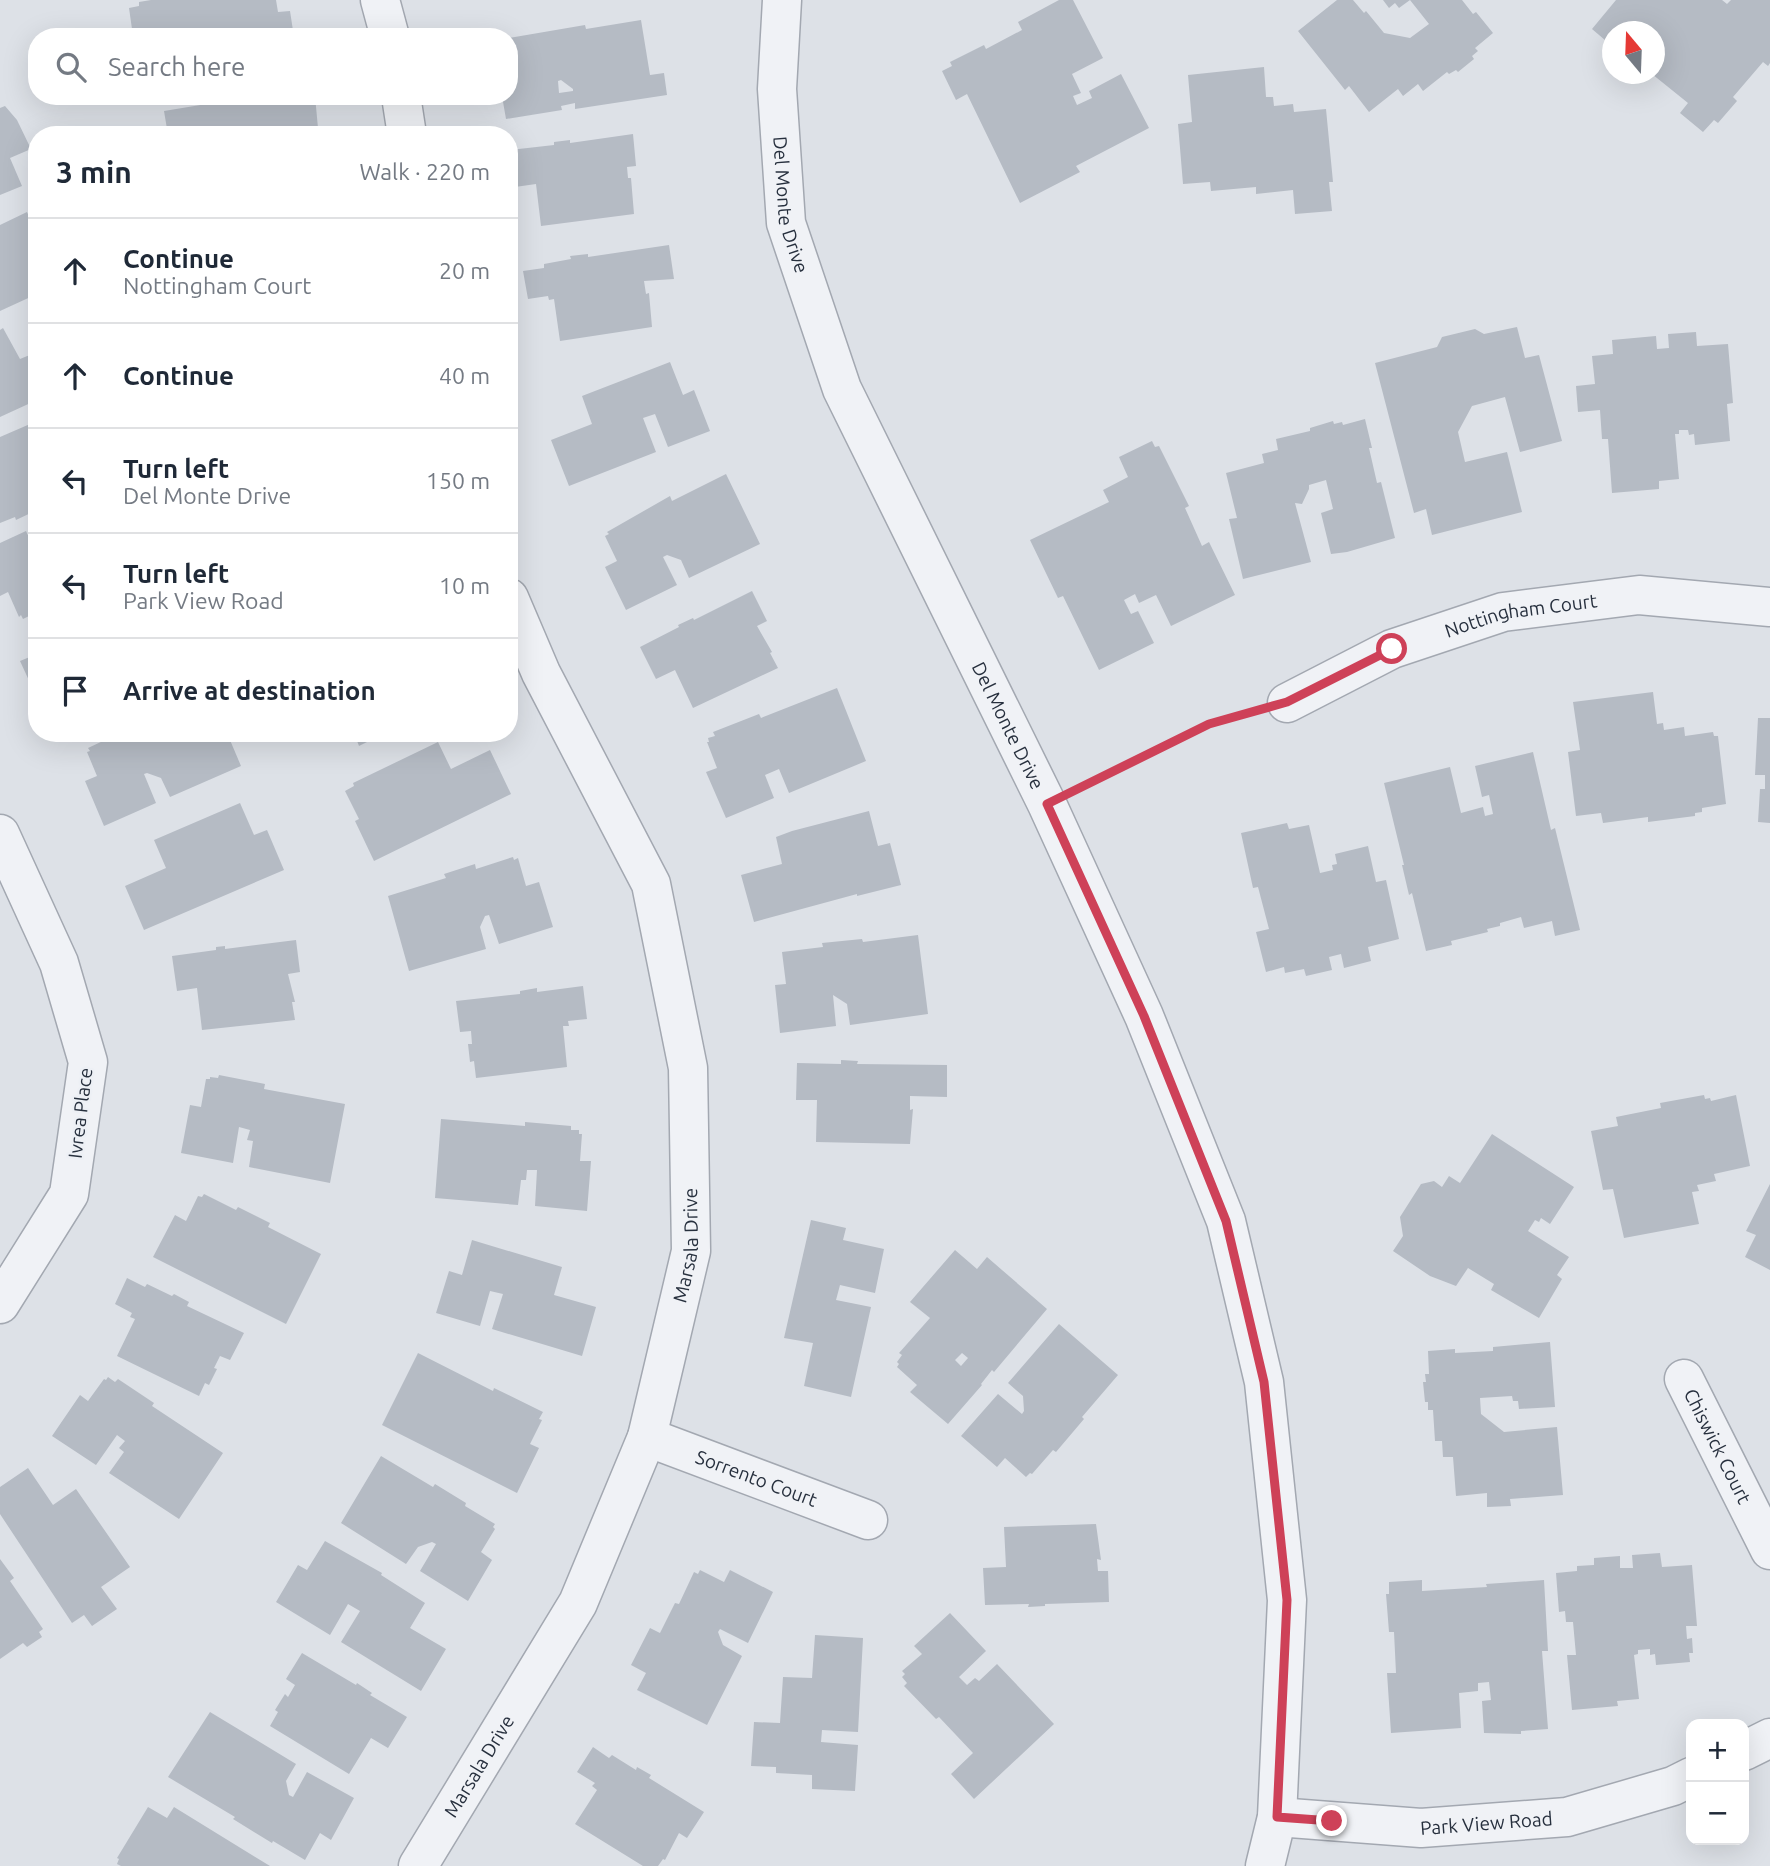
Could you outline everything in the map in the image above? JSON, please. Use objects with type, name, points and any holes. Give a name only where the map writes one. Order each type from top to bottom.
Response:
[{"type":"street","points":[[380,0],[388,28]]},
{"type":"street","name":"Del Monte Drive","points":[[782,0],[777,89],[786,223],[842,389],[1047,804],[1144,1016],[1226,1221],[1264,1382],[1287,1600],[1277,1817],[1265,1866]]},
{"type":"street","points":[[402,105],[406,126]]},
{"type":"street","name":"Nottingham Court","points":[[1287,702],[1392,649],[1503,612],[1639,595],[1770,607]]},
{"type":"street","name":"Marsala Drive","points":[[418,1866],[578,1603],[647,1437],[691,1251],[688,1068],[651,884],[541,673],[518,619]]},
{"type":"street","name":"Ivrea Place","points":[[0,834],[59,963],[88,1062],[69,1194],[0,1304]]},
{"type":"street","name":"Chiswick Court","points":[[1684,1379],[1770,1550]]},
{"type":"street","name":"Sorrento Court","points":[[647,1437],[868,1520]]},
{"type":"street","points":[[1749,1748],[1770,1738]]},
{"type":"street","name":"Park View Road","points":[[1277,1817],[1421,1828],[1567,1817],[1673,1786],[1686,1780]]},
{"type":"path","points":[[1047,804],[1209,724],[1287,702]]},
{"type":"building","points":[[276,0],[278,12],[290,11],[293,28],[132,28],[129,8],[139,6],[139,2]]},
{"type":"building","points":[[1059,0],[1073,0],[1103,58],[1072,74],[1081,93],[1073,96],[1077,105],[1092,98],[1089,91],[1121,74],[1149,128],[1076,166],[1080,172],[1020,203],[967,94],[956,100],[942,71],[952,66],[950,62],[984,45],[986,49],[1022,30],[1018,22]]},
{"type":"building","points":[[1337,0],[1353,0],[1384,33],[1410,38],[1429,24],[1410,0],[1462,0],[1493,33],[1475,48],[1478,51],[1472,56],[1474,59],[1458,72],[1447,72],[1423,91],[1418,84],[1403,96],[1398,89],[1369,112],[1349,86],[1345,90],[1298,31]]},
{"type":"building","points":[[1383,0],[1410,0],[1399,8],[1395,3],[1389,8]]},
{"type":"building","points":[[1616,0],[1722,0],[1727,4],[1731,0],[1770,0],[1770,63],[1768,66],[1763,62],[1733,97],[1737,101],[1718,123],[1714,120],[1703,132],[1680,113],[1688,103],[1664,84],[1665,21],[1602,21],[1602,38],[1592,29]]},
{"type":"building","points":[[641,20],[650,75],[664,73],[667,95],[575,109],[575,103],[561,106],[562,110],[506,119],[504,105],[518,105],[518,36],[585,25],[586,29]],"holes":[[[561,80],[573,91],[559,93],[558,81]]]},
{"type":"building","points":[[1264,67],[1266,97],[1273,97],[1274,106],[1293,104],[1294,112],[1326,109],[1333,182],[1329,182],[1332,211],[1295,214],[1293,190],[1256,194],[1256,187],[1211,191],[1210,182],[1183,184],[1178,124],[1192,122],[1188,75]]},
{"type":"building","points":[[200,105],[316,105],[318,126],[166,126],[164,111]]},
{"type":"building","points":[[5,106],[17,120],[28,143],[28,150],[10,158],[22,186],[0,195],[0,108]]},
{"type":"building","points":[[633,134],[636,166],[627,167],[628,178],[631,178],[634,214],[541,226],[536,184],[518,187],[518,149],[554,145],[554,142],[570,140],[570,143]]},
{"type":"building","points":[[27,212],[28,214],[28,298],[0,311],[0,225]]},
{"type":"building","points":[[669,245],[674,279],[644,281],[646,294],[649,293],[652,327],[560,341],[554,299],[549,300],[548,296],[528,299],[523,271],[544,268],[544,264],[571,259],[570,256],[588,254],[588,257]]},
{"type":"building","points":[[1517,327],[1525,358],[1539,355],[1562,441],[1520,452],[1505,397],[1472,406],[1458,432],[1465,462],[1507,452],[1522,512],[1432,535],[1426,509],[1414,513],[1375,363],[1437,347],[1442,337],[1475,329],[1484,334]]},
{"type":"building","points":[[3,328],[20,359],[28,356],[28,404],[0,417],[0,330]]},
{"type":"building","points":[[1696,332],[1697,346],[1728,344],[1733,403],[1727,404],[1730,441],[1695,445],[1694,434],[1689,435],[1688,430],[1679,430],[1679,434],[1675,434],[1679,479],[1659,481],[1659,489],[1612,493],[1608,439],[1602,439],[1600,410],[1578,412],[1576,386],[1595,384],[1592,356],[1613,354],[1612,340],[1656,336],[1657,349],[1669,348],[1668,334]]},
{"type":"building","points":[[670,362],[683,395],[694,390],[710,431],[668,447],[655,414],[643,418],[656,452],[569,486],[551,440],[592,424],[582,396]]},
{"type":"building","points":[[1365,419],[1377,483],[1381,482],[1395,538],[1331,554],[1321,513],[1333,509],[1326,480],[1309,485],[1302,504],[1295,503],[1311,562],[1243,579],[1229,519],[1237,518],[1226,473],[1264,463],[1262,454],[1278,450],[1276,439],[1310,431],[1310,428],[1333,421],[1334,424],[1342,422],[1343,425]]},
{"type":"building","points":[[28,425],[28,514],[0,523],[0,437]]},
{"type":"building","points":[[1152,441],[1155,447],[1159,446],[1189,506],[1185,508],[1202,546],[1209,542],[1235,595],[1171,626],[1156,595],[1139,603],[1135,594],[1124,600],[1131,614],[1138,611],[1154,643],[1099,670],[1063,596],[1058,598],[1030,540],[1109,502],[1103,490],[1128,477],[1119,457]]},
{"type":"building","points":[[726,474],[760,544],[689,578],[681,560],[667,555],[663,557],[677,585],[626,610],[605,567],[617,561],[605,536],[609,534],[607,532],[670,496],[672,501]]},
{"type":"building","points":[[26,531],[28,535],[28,616],[23,619],[21,615],[19,617],[8,592],[0,596],[0,543]]},
{"type":"building","points":[[752,591],[767,621],[757,626],[778,668],[693,708],[675,670],[656,679],[640,647],[679,627],[678,625],[693,618],[694,620]]},
{"type":"building","points":[[28,658],[28,678],[20,661]]},
{"type":"building","points":[[837,688],[866,761],[789,793],[779,769],[765,775],[774,798],[726,818],[706,772],[717,768],[707,742],[708,738],[715,736],[713,732],[759,714],[761,718]]},
{"type":"building","points":[[1653,692],[1657,724],[1663,723],[1664,730],[1684,727],[1685,736],[1713,732],[1714,736],[1718,736],[1726,804],[1702,808],[1702,812],[1695,813],[1695,816],[1648,822],[1648,817],[1603,823],[1601,813],[1576,816],[1568,752],[1580,750],[1573,702]]},
{"type":"building","points":[[1758,718],[1770,718],[1770,823],[1758,822],[1760,789],[1765,789],[1765,775],[1755,775]]},
{"type":"building","points":[[101,742],[231,742],[241,766],[170,797],[161,778],[144,774],[156,803],[104,826],[85,781],[97,776],[87,752],[90,751],[88,748]]},
{"type":"building","points":[[438,742],[451,769],[490,750],[511,794],[374,861],[355,821],[359,819],[345,791],[354,786],[353,783]]},
{"type":"building","points":[[1533,752],[1551,830],[1555,828],[1580,930],[1555,936],[1552,921],[1524,928],[1521,917],[1500,923],[1500,926],[1487,929],[1488,932],[1451,941],[1452,945],[1426,951],[1412,893],[1409,895],[1384,783],[1450,767],[1461,813],[1483,807],[1485,816],[1493,814],[1489,795],[1482,797],[1475,766]]},
{"type":"building","points":[[240,803],[254,835],[267,830],[284,870],[144,930],[125,886],[166,868],[154,840]]},
{"type":"building","points":[[869,811],[878,846],[890,843],[901,885],[754,922],[741,875],[782,864],[776,837]]},
{"type":"building","points":[[1287,823],[1289,829],[1309,825],[1320,873],[1333,870],[1332,865],[1337,864],[1335,854],[1368,846],[1376,882],[1386,880],[1399,939],[1368,947],[1371,961],[1344,968],[1341,954],[1329,957],[1332,970],[1306,976],[1304,969],[1285,973],[1284,967],[1266,972],[1256,932],[1269,929],[1258,887],[1253,888],[1241,833]]},
{"type":"building","points":[[513,857],[514,860],[518,858],[526,886],[539,882],[553,927],[499,944],[489,915],[485,916],[480,927],[486,949],[409,971],[388,896],[446,878],[444,874],[475,864],[476,869]]},
{"type":"building","points":[[918,935],[928,1014],[850,1025],[847,1004],[833,995],[836,1026],[780,1033],[775,985],[786,984],[782,952],[823,947],[822,943],[862,939],[863,942]]},
{"type":"building","points":[[296,940],[300,972],[288,974],[295,1002],[292,1002],[295,1020],[202,1030],[197,988],[177,991],[172,956],[216,950],[216,947],[225,946],[225,949]]},
{"type":"building","points":[[583,986],[587,1019],[568,1021],[569,1026],[563,1026],[567,1067],[476,1078],[474,1061],[470,1062],[468,1044],[472,1044],[471,1031],[460,1032],[456,1001],[520,994],[520,991],[537,988],[537,992]]},
{"type":"building","points":[[841,1060],[858,1061],[857,1064],[947,1065],[947,1097],[910,1096],[910,1110],[913,1109],[910,1144],[816,1142],[817,1100],[796,1100],[797,1063],[841,1064]]},
{"type":"building","points":[[219,1075],[265,1084],[264,1089],[345,1104],[330,1183],[249,1167],[253,1141],[247,1140],[250,1130],[239,1127],[233,1163],[181,1153],[190,1105],[201,1107],[206,1079],[218,1078]]},
{"type":"building","points":[[1704,1095],[1705,1099],[1710,1098],[1711,1101],[1736,1095],[1750,1166],[1714,1174],[1716,1181],[1697,1185],[1699,1191],[1692,1192],[1699,1224],[1624,1238],[1613,1189],[1603,1190],[1591,1131],[1618,1126],[1616,1117],[1661,1108],[1660,1103]]},
{"type":"building","points":[[441,1119],[525,1126],[525,1122],[571,1126],[571,1130],[579,1130],[579,1134],[582,1134],[580,1161],[591,1161],[587,1211],[535,1206],[537,1170],[527,1170],[526,1180],[521,1180],[518,1205],[435,1198]]},
{"type":"building","points":[[1492,1134],[1574,1187],[1550,1224],[1541,1218],[1539,1222],[1535,1220],[1528,1231],[1569,1257],[1557,1275],[1562,1279],[1539,1318],[1491,1290],[1494,1284],[1468,1268],[1456,1286],[1430,1276],[1393,1251],[1403,1236],[1400,1217],[1421,1184],[1434,1181],[1442,1187],[1449,1176],[1460,1183]]},
{"type":"building","points":[[1770,1184],[1770,1270],[1745,1257],[1756,1235],[1746,1231]]},
{"type":"building","points":[[204,1194],[270,1223],[268,1227],[321,1254],[286,1324],[153,1257],[175,1215],[186,1221],[198,1196],[202,1197]]},
{"type":"building","points":[[811,1220],[846,1228],[843,1240],[884,1249],[875,1293],[840,1285],[836,1300],[871,1307],[851,1397],[804,1386],[813,1343],[784,1338]]},
{"type":"building","points":[[472,1240],[562,1267],[554,1295],[596,1307],[582,1356],[492,1329],[503,1294],[490,1291],[480,1326],[436,1313],[449,1271],[462,1275]]},
{"type":"building","points":[[955,1250],[977,1269],[987,1257],[1047,1309],[948,1424],[910,1392],[917,1385],[897,1367],[902,1355],[899,1353],[930,1318],[910,1302]],"holes":[[[962,1353],[968,1358],[961,1366],[955,1360]]]},
{"type":"building","points":[[127,1278],[145,1287],[147,1284],[172,1296],[174,1294],[189,1302],[187,1306],[244,1333],[230,1360],[220,1356],[209,1385],[205,1383],[199,1396],[117,1356],[135,1319],[130,1317],[132,1313],[115,1304]]},
{"type":"building","points":[[1059,1324],[1118,1375],[1056,1452],[1053,1450],[1032,1474],[1026,1477],[1005,1458],[997,1467],[961,1436],[998,1394],[1022,1414],[1023,1396],[1008,1383]]},
{"type":"building","points":[[1550,1342],[1555,1407],[1519,1409],[1518,1401],[1513,1401],[1512,1396],[1480,1398],[1481,1414],[1504,1432],[1557,1427],[1563,1495],[1510,1499],[1511,1506],[1487,1507],[1487,1493],[1456,1496],[1453,1457],[1443,1457],[1442,1441],[1435,1441],[1433,1410],[1428,1410],[1428,1402],[1425,1402],[1423,1382],[1426,1382],[1425,1374],[1429,1374],[1428,1351],[1493,1351],[1493,1347]]},
{"type":"building","points":[[418,1353],[493,1391],[494,1388],[543,1412],[530,1444],[539,1448],[517,1493],[382,1425]]},
{"type":"building","points":[[108,1377],[115,1382],[118,1379],[154,1403],[152,1406],[223,1453],[179,1519],[109,1473],[124,1452],[119,1448],[125,1441],[117,1435],[96,1465],[52,1436],[80,1395],[88,1401]]},
{"type":"building","points":[[381,1456],[433,1487],[435,1484],[495,1524],[495,1529],[481,1552],[492,1560],[468,1601],[420,1571],[436,1544],[432,1542],[418,1547],[406,1564],[341,1523]]},
{"type":"building","points":[[28,1468],[53,1505],[76,1489],[130,1567],[101,1587],[117,1609],[92,1626],[84,1615],[72,1623],[0,1514],[0,1487]]},
{"type":"building","points":[[1096,1524],[1101,1560],[1097,1559],[1098,1571],[1108,1571],[1109,1602],[1028,1607],[1029,1604],[985,1605],[983,1568],[1006,1567],[1004,1527]]},
{"type":"building","points":[[325,1541],[382,1573],[381,1575],[425,1603],[410,1628],[446,1649],[421,1691],[341,1642],[360,1611],[348,1604],[330,1635],[276,1602],[298,1565],[307,1570]]},
{"type":"building","points":[[1660,1553],[1662,1567],[1692,1565],[1697,1626],[1686,1626],[1687,1639],[1692,1638],[1693,1653],[1689,1653],[1690,1662],[1656,1665],[1655,1654],[1650,1655],[1650,1649],[1638,1650],[1638,1654],[1634,1655],[1639,1699],[1617,1701],[1618,1706],[1572,1710],[1567,1655],[1576,1655],[1573,1622],[1566,1622],[1565,1611],[1559,1612],[1556,1573],[1577,1571],[1577,1566],[1594,1565],[1594,1558],[1620,1556],[1620,1568],[1633,1568],[1632,1555]]},
{"type":"building","points":[[0,1559],[14,1578],[10,1581],[43,1629],[39,1632],[42,1637],[27,1647],[23,1643],[0,1659]]},
{"type":"building","points":[[700,1570],[724,1582],[730,1570],[773,1592],[748,1643],[720,1629],[718,1632],[723,1645],[742,1656],[707,1725],[637,1690],[646,1673],[631,1665],[650,1628],[660,1633],[675,1603],[679,1604],[694,1572],[698,1574]]},
{"type":"building","points":[[1422,1580],[1422,1591],[1544,1580],[1548,1651],[1542,1651],[1548,1729],[1521,1731],[1521,1734],[1484,1733],[1482,1701],[1491,1700],[1489,1682],[1478,1683],[1478,1691],[1459,1693],[1461,1728],[1391,1733],[1387,1673],[1396,1673],[1394,1632],[1389,1632],[1386,1594],[1389,1594],[1389,1582]]},
{"type":"building","points":[[950,1613],[986,1651],[959,1677],[967,1685],[975,1678],[979,1681],[997,1664],[1054,1724],[974,1799],[951,1774],[973,1753],[939,1717],[936,1719],[904,1686],[907,1683],[902,1677],[905,1674],[902,1671],[922,1654],[914,1646]]},
{"type":"building","points":[[815,1635],[863,1638],[858,1732],[822,1730],[821,1742],[858,1745],[855,1791],[812,1789],[812,1775],[776,1773],[776,1767],[751,1766],[754,1722],[780,1723],[783,1677],[812,1678]]},
{"type":"building","points":[[302,1653],[356,1685],[357,1683],[372,1693],[370,1695],[407,1717],[388,1748],[371,1738],[349,1774],[270,1726],[278,1712],[275,1710],[285,1694],[288,1697],[295,1685],[286,1679]]},
{"type":"building","points":[[210,1712],[296,1764],[286,1781],[289,1795],[293,1797],[307,1772],[354,1798],[331,1840],[320,1833],[305,1860],[273,1841],[272,1843],[233,1819],[235,1817],[168,1777]]},
{"type":"building","points":[[593,1747],[609,1758],[612,1755],[636,1770],[637,1767],[651,1775],[649,1778],[704,1812],[687,1838],[679,1833],[665,1860],[658,1866],[643,1866],[575,1824],[597,1790],[592,1786],[595,1783],[577,1772]]},
{"type":"building","points":[[148,1807],[167,1818],[174,1807],[270,1866],[117,1864],[117,1858]]},
{"type":"route","points":[[1332,1821],[1277,1817],[1287,1600],[1264,1382],[1226,1221],[1144,1016],[1047,804],[1209,724],[1287,702],[1392,649]]}]
